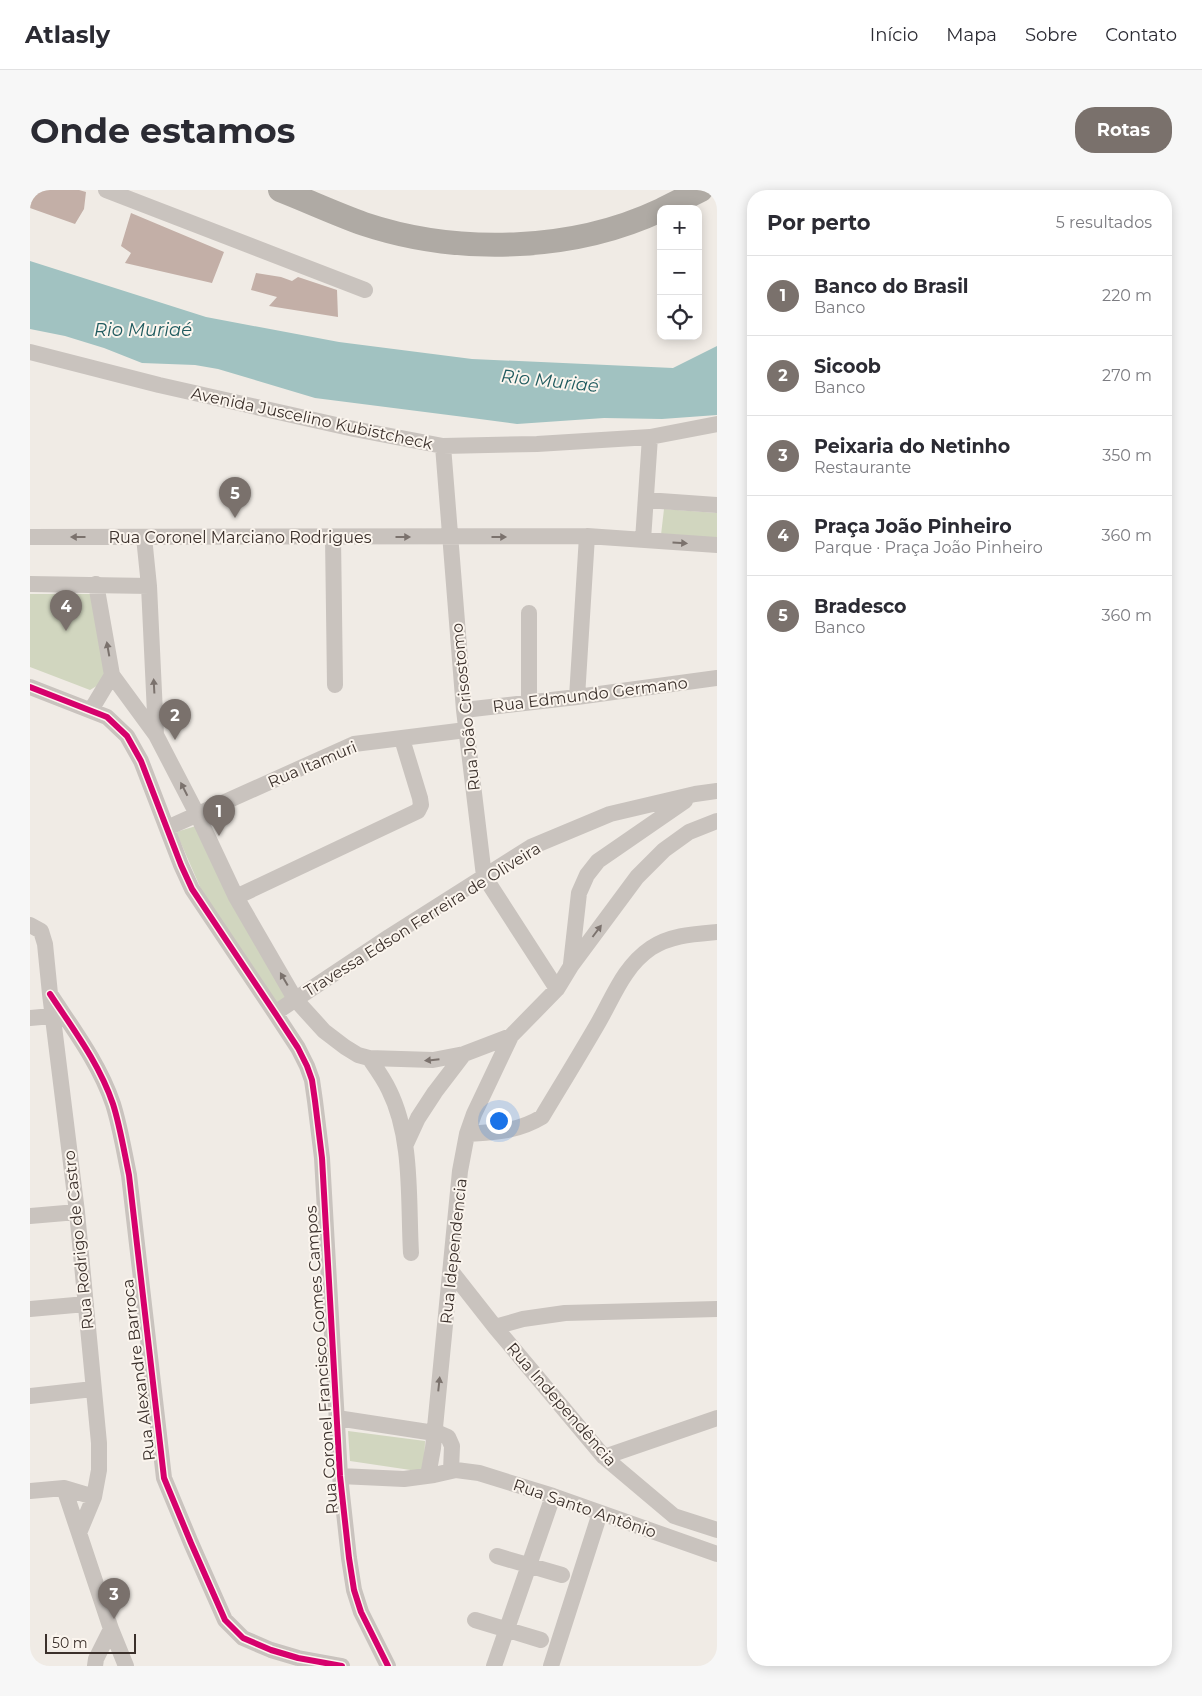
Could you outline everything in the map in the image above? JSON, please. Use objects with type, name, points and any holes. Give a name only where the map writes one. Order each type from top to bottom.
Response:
[{"type":"highway","points":[[280,190],[364,224],[410,236],[457,244],[510,245],[561,240],[607,230],[657,212]]},
{"type":"highway","points":[[670,205],[701,190]]},
{"type":"street","points":[[106,190],[365,290]]},
{"type":"street","name":"Avenida Juscelino Kubistcheck","points":[[30,352],[168,387],[354,429],[443,446],[537,444],[650,437],[717,424]]},
{"type":"street","points":[[643,540],[650,437]]},
{"type":"street","name":"Rua João Crisostomo","points":[[443,446],[464,710],[484,876]]},
{"type":"street","points":[[646,500],[717,505]]},
{"type":"street","points":[[577,697],[587,536]]},
{"type":"street","name":"Rua Coronel Marciano Rodrigues","points":[[30,537],[587,536],[717,545]]},
{"type":"street","points":[[144,537],[149,586],[156,735]]},
{"type":"street","points":[[333,537],[335,685]]},
{"type":"street","points":[[30,584],[149,586]]},
{"type":"street","points":[[96,584],[112,675],[156,735],[197,814],[236,897],[295,999],[324,1032],[358,1055],[369,1058],[433,1060],[464,1054],[511,1036],[557,988],[571,966],[638,876],[664,850],[689,832],[717,821]]},
{"type":"street","points":[[529,613],[529,702]]},
{"type":"street","points":[[91,710],[112,675]]},
{"type":"street","name":"Rua Edmundo Germano","points":[[464,710],[717,678]]},
{"type":"street","name":"Rua Coronel Francisco Gomes Campos","points":[[30,687],[107,717],[127,736],[141,761],[192,889],[298,1048],[307,1066],[312,1080],[322,1158],[340,1476],[349,1558],[354,1590],[361,1612],[388,1666]]},
{"type":"street","name":"Rua Itamuri","points":[[167,828],[354,744],[466,730]]},
{"type":"street","points":[[236,897],[418,811],[421,805],[420,798],[414,772],[402,738]]},
{"type":"street","name":"Travessa Edson Ferreira de Oliveira","points":[[275,1013],[531,847],[610,814],[695,794],[717,791]]},
{"type":"street","points":[[571,966],[579,893],[587,875],[598,861],[622,843],[695,794]]},
{"type":"street","points":[[484,876],[557,988]]},
{"type":"street","name":"Rua Rodrigo de Castro","points":[[30,925],[41,930],[46,944],[52,1016],[77,1212],[99,1443],[99,1470],[94,1498],[79,1532]]},
{"type":"street","points":[[467,1134],[513,1129],[528,1125],[542,1117],[598,1023],[622,978],[638,958],[653,947],[677,936],[717,932]]},
{"type":"street","name":"Rua Alexandre Barroca","points":[[50,994],[88,1051],[102,1079],[115,1114],[129,1175],[164,1478],[191,1543],[225,1620],[243,1638],[271,1650],[298,1658],[342,1666]]},
{"type":"street","points":[[30,1018],[52,1016]]},
{"type":"street","name":"Rua Idependencia","points":[[428,1476],[432,1463],[452,1271],[460,1171],[467,1134],[474,1114],[511,1036]]},
{"type":"street","points":[[406,1144],[418,1118],[464,1054]]},
{"type":"street","points":[[369,1058],[389,1090],[406,1144],[411,1253]]},
{"type":"street","points":[[30,1216],[77,1212]]},
{"type":"street","name":"Rua Independência","points":[[452,1271],[495,1327],[604,1457],[674,1516],[717,1530]]},
{"type":"street","points":[[30,1309],[86,1304]]},
{"type":"street","points":[[495,1327],[523,1319],[565,1313],[717,1310]]},
{"type":"street","points":[[30,1396],[93,1389]]},
{"type":"street","points":[[337,1418],[434,1432],[448,1437],[452,1446],[451,1471]]},
{"type":"street","points":[[604,1457],[717,1418]]},
{"type":"street","name":"Rua Santo Antônio","points":[[340,1476],[404,1478],[428,1476],[451,1471],[480,1473],[553,1496],[717,1554]]},
{"type":"street","points":[[64,1488],[111,1629],[126,1666]]},
{"type":"street","points":[[30,1491],[64,1488],[94,1498]]},
{"type":"street","points":[[494,1666],[553,1496]]},
{"type":"street","points":[[551,1666],[600,1513]]},
{"type":"street","points":[[497,1556],[562,1575]]},
{"type":"street","points":[[475,1620],[542,1640]]},
{"type":"street","points":[[95,1666],[96,1659],[111,1629]]},
{"type":"green space","points":[[664,509],[717,513],[717,538],[661,535]]},
{"type":"green space","points":[[30,594],[99,594],[105,681],[90,690],[30,667]]},
{"type":"green space","points":[[196,826],[289,995],[274,1006],[201,889],[176,832]]},
{"type":"green space","points":[[348,1431],[425,1441],[424,1472],[350,1461]]},
{"type":"water","name":"Rio Muriaé","points":[[30,261],[206,317],[339,342],[472,359],[673,368],[717,346],[717,415],[662,419],[604,418],[517,424],[315,398],[218,369],[195,365],[142,363],[104,348],[65,336],[30,329]]},
{"type":"building","points":[[30,190],[79,190],[86,192],[84,209],[75,224],[30,208]]},
{"type":"building","points":[[131,213],[224,252],[212,283],[125,263],[131,253],[121,246]]},
{"type":"building","points":[[256,273],[281,277],[292,281],[298,277],[337,290],[338,317],[269,306],[277,297],[251,290]]},
{"type":"cycle path","points":[[30,687],[107,717],[127,736],[141,761],[192,889],[298,1048],[307,1066],[312,1080],[322,1158],[340,1476],[349,1558],[354,1590],[361,1612],[388,1666]]},
{"type":"cycle path","points":[[50,994],[85,1047],[100,1074],[118,1121],[129,1175],[164,1478],[191,1543],[225,1620],[243,1638],[271,1650],[298,1658],[342,1666]]},
{"type":"place","name":"Bradesco","points":[[235,518]]},
{"type":"place","name":"Praça João Pinheiro","points":[[66,631]]},
{"type":"place","name":"Sicoob","points":[[175,740]]},
{"type":"place","name":"Banco do Brasil","points":[[219,836]]},
{"type":"place","name":"Peixaria do Netinho","points":[[114,1619]]}]
